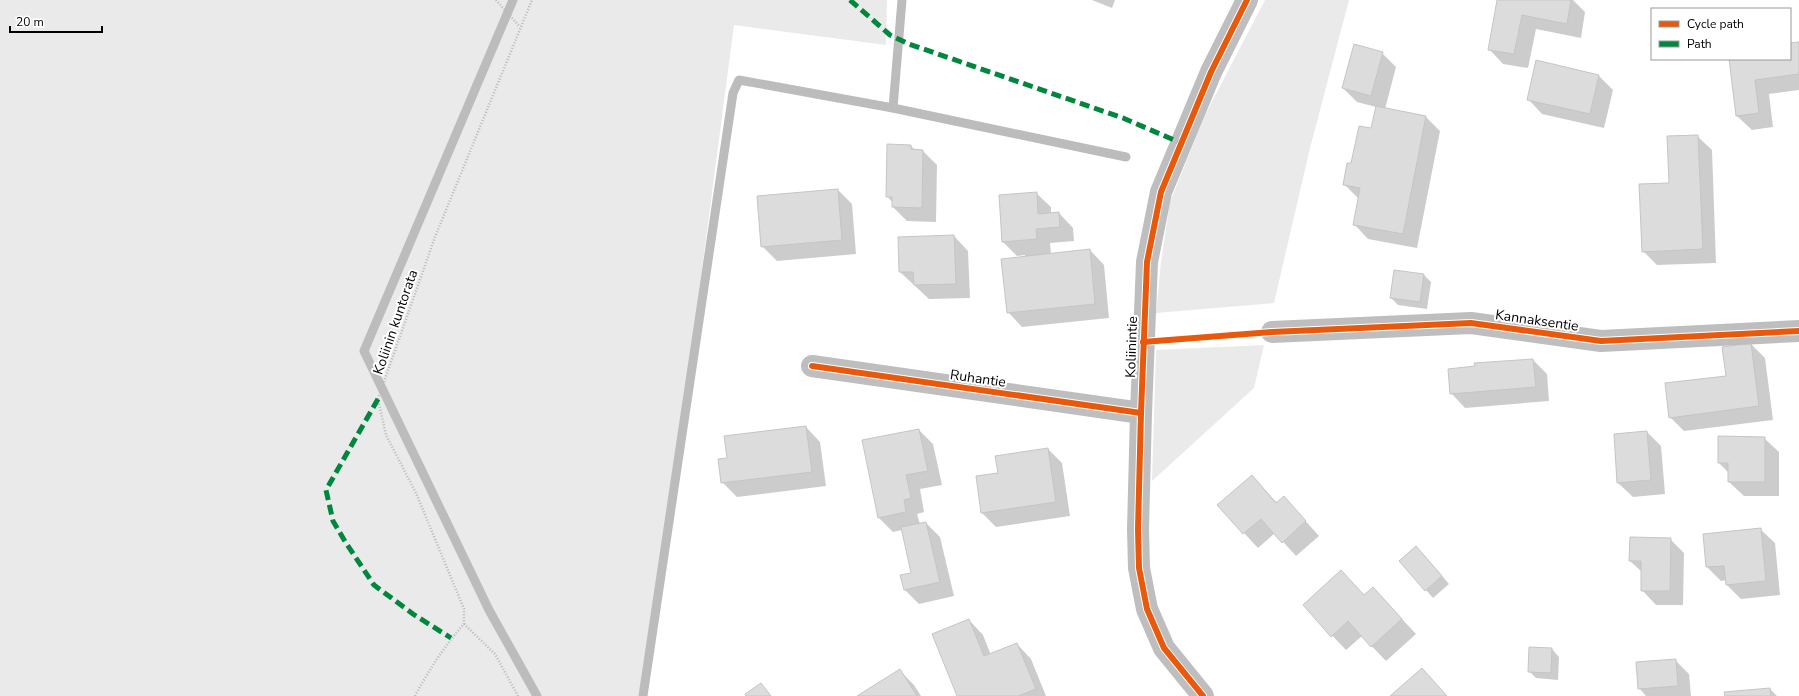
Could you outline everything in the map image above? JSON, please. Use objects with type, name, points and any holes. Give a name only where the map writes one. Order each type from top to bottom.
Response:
[{"type":"street","name":"Koliinintie","points":[[1194,694],[1164,648],[1146,609],[1139,568],[1138,529],[1141,413],[1147,262],[1161,192],[1210,72],[1247,0]]},
{"type":"street","name":"Kannaksentie","points":[[1272,332],[1471,323],[1601,341],[1799,331]]},
{"type":"street","name":"Ruhantie","points":[[812,366],[1141,413]]},
{"type":"path","points":[[496,0],[520,27]]},
{"type":"path","points":[[415,696],[451,638],[464,624],[495,654],[518,696]]},
{"type":"shaded area","points":[[0,0],[887,0],[886,45],[734,25],[646,696],[0,696]]},
{"type":"shaded area","points":[[1265,0],[1349,0],[1310,148],[1274,303],[1156,313],[1161,262],[1170,202],[1205,115]]},
{"type":"shaded area","points":[[1264,345],[1254,388],[1152,481],[1156,350]]},
{"type":"building","points":[[1497,0],[1571,0],[1567,24],[1522,15],[1514,54],[1488,50]]},
{"type":"building","points":[[1799,42],[1799,74],[1755,80],[1759,113],[1736,116],[1729,60],[1791,60],[1791,43]]},
{"type":"building","points":[[1354,44],[1383,52],[1371,96],[1342,88]]},
{"type":"building","points":[[1536,60],[1599,75],[1590,114],[1527,100]]},
{"type":"building","points":[[1376,106],[1426,116],[1403,234],[1353,225],[1360,188],[1343,185],[1347,163],[1351,163],[1359,126],[1371,128]]},
{"type":"building","points":[[1698,135],[1703,249],[1642,252],[1639,184],[1669,183],[1667,136]]},
{"type":"building","points":[[887,144],[911,145],[911,149],[923,150],[922,208],[892,207],[892,197],[886,197]]},
{"type":"building","points":[[838,189],[842,240],[761,247],[757,196]]},
{"type":"building","points":[[1037,192],[1038,214],[1059,212],[1060,227],[1036,229],[1037,239],[1002,242],[999,195]]},
{"type":"building","points":[[954,235],[956,284],[914,285],[913,272],[899,272],[898,237]]},
{"type":"building","points":[[1090,249],[1095,304],[1007,313],[1001,259]]},
{"type":"building","points":[[1394,270],[1424,274],[1420,302],[1390,298]]},
{"type":"building","points":[[1751,343],[1759,406],[1669,418],[1665,383],[1726,376],[1722,347]]},
{"type":"building","points":[[1533,359],[1536,387],[1450,394],[1448,369],[1475,366],[1474,363]]},
{"type":"building","points":[[806,426],[812,472],[721,483],[718,459],[727,458],[724,436]]},
{"type":"building","points":[[919,429],[928,471],[906,475],[911,498],[904,500],[906,512],[878,518],[862,440]]},
{"type":"building","points":[[1647,431],[1651,480],[1617,483],[1614,434]]},
{"type":"building","points":[[1718,436],[1765,437],[1765,482],[1728,482],[1728,463],[1718,463]]},
{"type":"building","points":[[1048,448],[1056,502],[981,513],[976,476],[998,473],[995,456]]},
{"type":"building","points":[[1252,475],[1276,503],[1284,496],[1306,521],[1282,543],[1261,519],[1243,534],[1217,505]]},
{"type":"building","points":[[926,522],[940,582],[904,590],[900,575],[911,573],[901,527]]},
{"type":"building","points":[[1761,528],[1766,581],[1726,585],[1724,566],[1706,567],[1703,534]]},
{"type":"building","points":[[1630,537],[1671,538],[1670,591],[1641,591],[1641,561],[1629,561]]},
{"type":"building","points":[[1416,546],[1442,576],[1425,591],[1399,561]]},
{"type":"building","points":[[1341,570],[1364,595],[1373,587],[1402,619],[1371,647],[1348,621],[1331,637],[1303,605]]},
{"type":"building","points":[[969,619],[984,656],[1017,643],[1036,689],[1018,696],[957,696],[932,634]]},
{"type":"building","points":[[1529,647],[1552,648],[1551,673],[1528,672]]},
{"type":"building","points":[[1676,659],[1678,686],[1638,689],[1636,662]]},
{"type":"building","points":[[1422,668],[1447,696],[1390,696]]},
{"type":"building","points":[[900,669],[917,696],[857,696]]},
{"type":"building","points":[[761,683],[771,696],[746,696],[745,694]]},
{"type":"building","points":[[1770,688],[1771,696],[1725,696],[1724,692]]},
{"type":"waterway","points":[[513,0],[364,351],[489,610],[537,696]]},
{"type":"waterway","points":[[643,696],[733,93],[739,80],[893,108],[902,0]]},
{"type":"waterway","points":[[893,108],[1126,157]]},
{"type":"marked path","points":[[850,0],[890,35],[909,44],[1123,118],[1181,143]]},
{"type":"marked path","points":[[378,399],[326,490],[333,521],[374,585],[413,614],[451,638]]},
{"type":"cycle path","points":[[1203,696],[1164,648],[1147,609],[1139,568],[1138,529],[1141,413],[1147,262],[1161,192],[1211,72],[1247,0]]},
{"type":"cycle path","points":[[1143,342],[1272,332],[1471,323],[1601,341],[1799,331]]},
{"type":"cycle path","points":[[812,366],[1141,413]]}]
